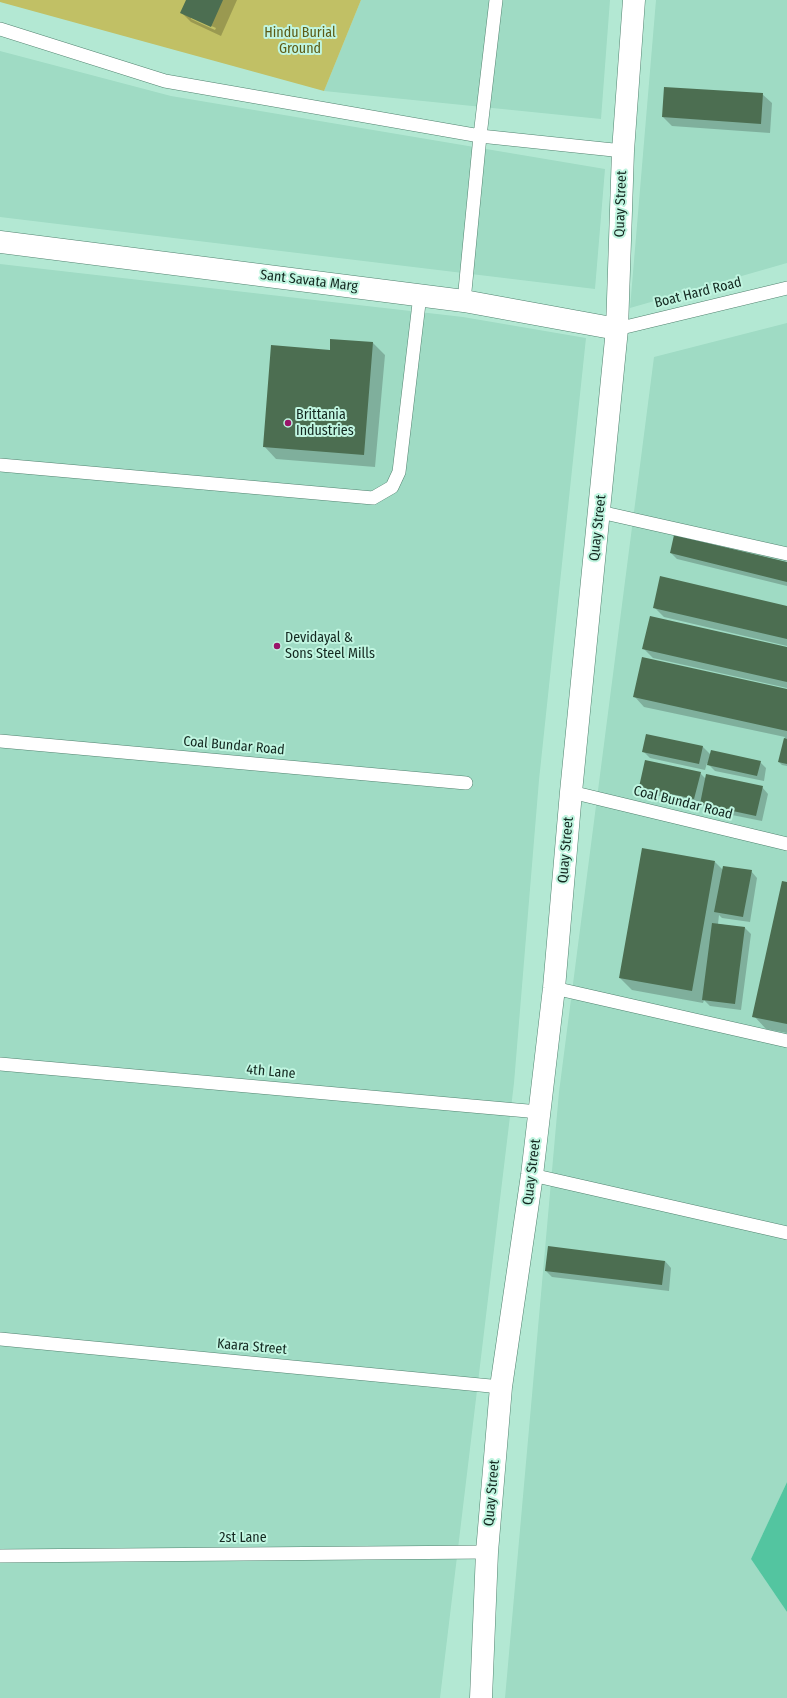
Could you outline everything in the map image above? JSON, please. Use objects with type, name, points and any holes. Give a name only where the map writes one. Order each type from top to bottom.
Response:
[{"type":"street","name":"Quay Street","points":[[481,1698],[487,1552],[501,1387],[532,1175],[554,988],[571,792],[617,329],[623,151],[634,0]]},
{"type":"street","name":"Sant Savata Marg","points":[[0,242],[464,301],[617,329]]},
{"type":"lane","points":[[464,301],[480,136],[496,0]]},
{"type":"lane","points":[[0,29],[165,81],[480,136],[623,151]]},
{"type":"lane","name":"Boat Hard Road","points":[[617,329],[787,288]]},
{"type":"lane","points":[[0,466],[373,498],[392,487],[399,472],[420,295]]},
{"type":"lane","points":[[600,512],[787,554]]},
{"type":"lane","name":"Coal Bundar Road","points":[[0,741],[466,783]]},
{"type":"lane","name":"Coal Bundar Road","points":[[571,792],[787,844]]},
{"type":"lane","points":[[554,988],[787,1041]]},
{"type":"lane","name":"4th Lane","points":[[0,1064],[539,1112]]},
{"type":"lane","points":[[532,1175],[787,1233]]},
{"type":"lane","name":"Kaara Street","points":[[0,1339],[501,1387]]},
{"type":"lane","name":"2st Lane","points":[[0,1556],[487,1552]]},
{"type":"shaded area","points":[[361,0],[610,0],[601,119],[324,91]]},
{"type":"shaded area","points":[[656,0],[787,0],[787,263],[630,308]]},
{"type":"shaded area","points":[[0,51],[171,96],[605,169],[595,289],[0,217]]},
{"type":"shaded area","points":[[0,264],[463,317],[586,338],[539,780],[514,1083],[440,1698],[0,1698]]},
{"type":"shaded area","points":[[787,323],[787,1482],[751,1559],[787,1612],[787,1698],[505,1698],[559,1092],[654,357]]},
{"type":"shaded area","points":[[787,1482],[787,1612],[751,1559]]},
{"type":"green space","name":"Hindu Burial Ground","points":[[0,0],[361,0],[324,91],[0,2]]},
{"type":"building","points":[[186,0],[223,0],[211,27],[180,13]]},
{"type":"building","points":[[664,87],[763,93],[761,124],[662,117]]},
{"type":"building","points":[[330,339],[373,342],[364,455],[263,447],[271,345],[330,350]]},
{"type":"building","points":[[674,535],[787,562],[787,582],[670,553]]},
{"type":"building","points":[[660,576],[787,606],[787,639],[653,608]]},
{"type":"building","points":[[650,616],[787,647],[787,682],[642,649]]},
{"type":"building","points":[[642,657],[787,689],[787,731],[633,697]]},
{"type":"building","points":[[646,734],[703,746],[699,764],[642,752]]},
{"type":"building","points":[[784,738],[787,739],[787,764],[778,762]]},
{"type":"building","points":[[711,750],[761,761],[757,776],[707,765]]},
{"type":"building","points":[[645,760],[701,772],[694,799],[639,787]]},
{"type":"building","points":[[706,774],[763,786],[756,816],[700,804]]},
{"type":"building","points":[[642,848],[715,861],[692,991],[619,978]]},
{"type":"building","points":[[723,866],[752,870],[743,917],[714,912]]},
{"type":"building","points":[[782,881],[787,882],[787,1024],[752,1017]]},
{"type":"building","points":[[712,923],[745,927],[735,1004],[702,1000]]},
{"type":"building","points":[[548,1246],[665,1261],[662,1285],[545,1271]]},
{"type":"place","name":"Brittania Industries","points":[[288,423]]},
{"type":"place","name":"Devidayal & Sons Steel Mills","points":[[277,646]]}]
